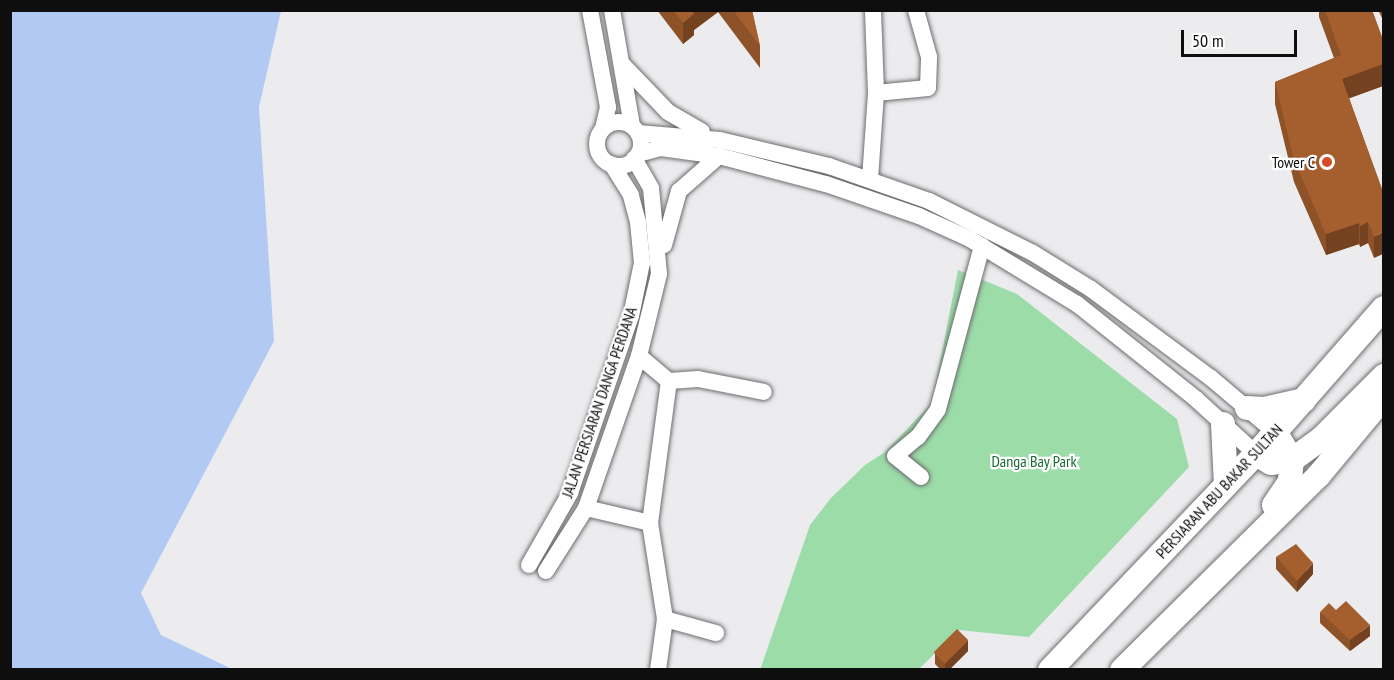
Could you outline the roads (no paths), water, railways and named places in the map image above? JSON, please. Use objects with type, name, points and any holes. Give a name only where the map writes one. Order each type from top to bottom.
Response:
[{"type":"highway","name":"PERSIARAN ABU BAKAR SULTAN","points":[[1050,669],[1256,454],[1383,308]]},
{"type":"highway","points":[[1256,454],[1271,463],[1292,460],[1322,438],[1383,376]]},
{"type":"highway","points":[[1122,669],[1319,475],[1383,397]]},
{"type":"highway","points":[[1247,408],[1264,409],[1304,400]]},
{"type":"highway","points":[[1222,424],[1226,485]]},
{"type":"highway","points":[[1177,615],[1278,500],[1290,481],[1292,460],[1275,432]]},
{"type":"street","points":[[590,10],[608,107],[603,128],[597,139],[598,151],[612,165],[661,148],[720,148]]},
{"type":"street","points":[[612,10],[635,129],[636,157]]},
{"type":"street","points":[[870,179],[876,93],[873,10]]},
{"type":"street","points":[[876,93],[928,88],[929,57],[916,10]]},
{"type":"street","points":[[622,64],[683,124],[720,148],[920,216],[982,246],[1077,304],[1256,454]]},
{"type":"street","points":[[603,128],[615,122],[635,129],[870,179],[929,201],[1032,253],[1100,296],[1275,432]]},
{"type":"street","points":[[659,274],[668,223],[679,191],[720,148]]},
{"type":"street","name":"JALAN PERSIARAN DANGA PERDANA","points":[[546,571],[586,508],[639,356],[659,274],[651,188],[636,157]]},
{"type":"street","name":"JALAN PERSIARAN DANGA PERDANA","points":[[529,565],[570,493],[633,306],[642,262],[638,222],[631,195],[612,165]]},
{"type":"street","points":[[921,477],[895,456],[918,437],[938,409],[982,246]]},
{"type":"street","points":[[639,356],[669,381],[698,380],[764,392]]},
{"type":"street","points":[[658,669],[665,620],[650,523],[669,381]]},
{"type":"street","points":[[586,508],[650,523]]},
{"type":"street","points":[[665,620],[716,633]]},
{"type":"water","points":[[10,11],[281,11],[259,107],[274,341],[141,593],[161,635],[232,669],[11,669]]},
{"type":"place","name":"Tower C","points":[[1327,162]]},
{"type":"park label","name":"Danga Bay Park","points":[[1034,461]]}]
